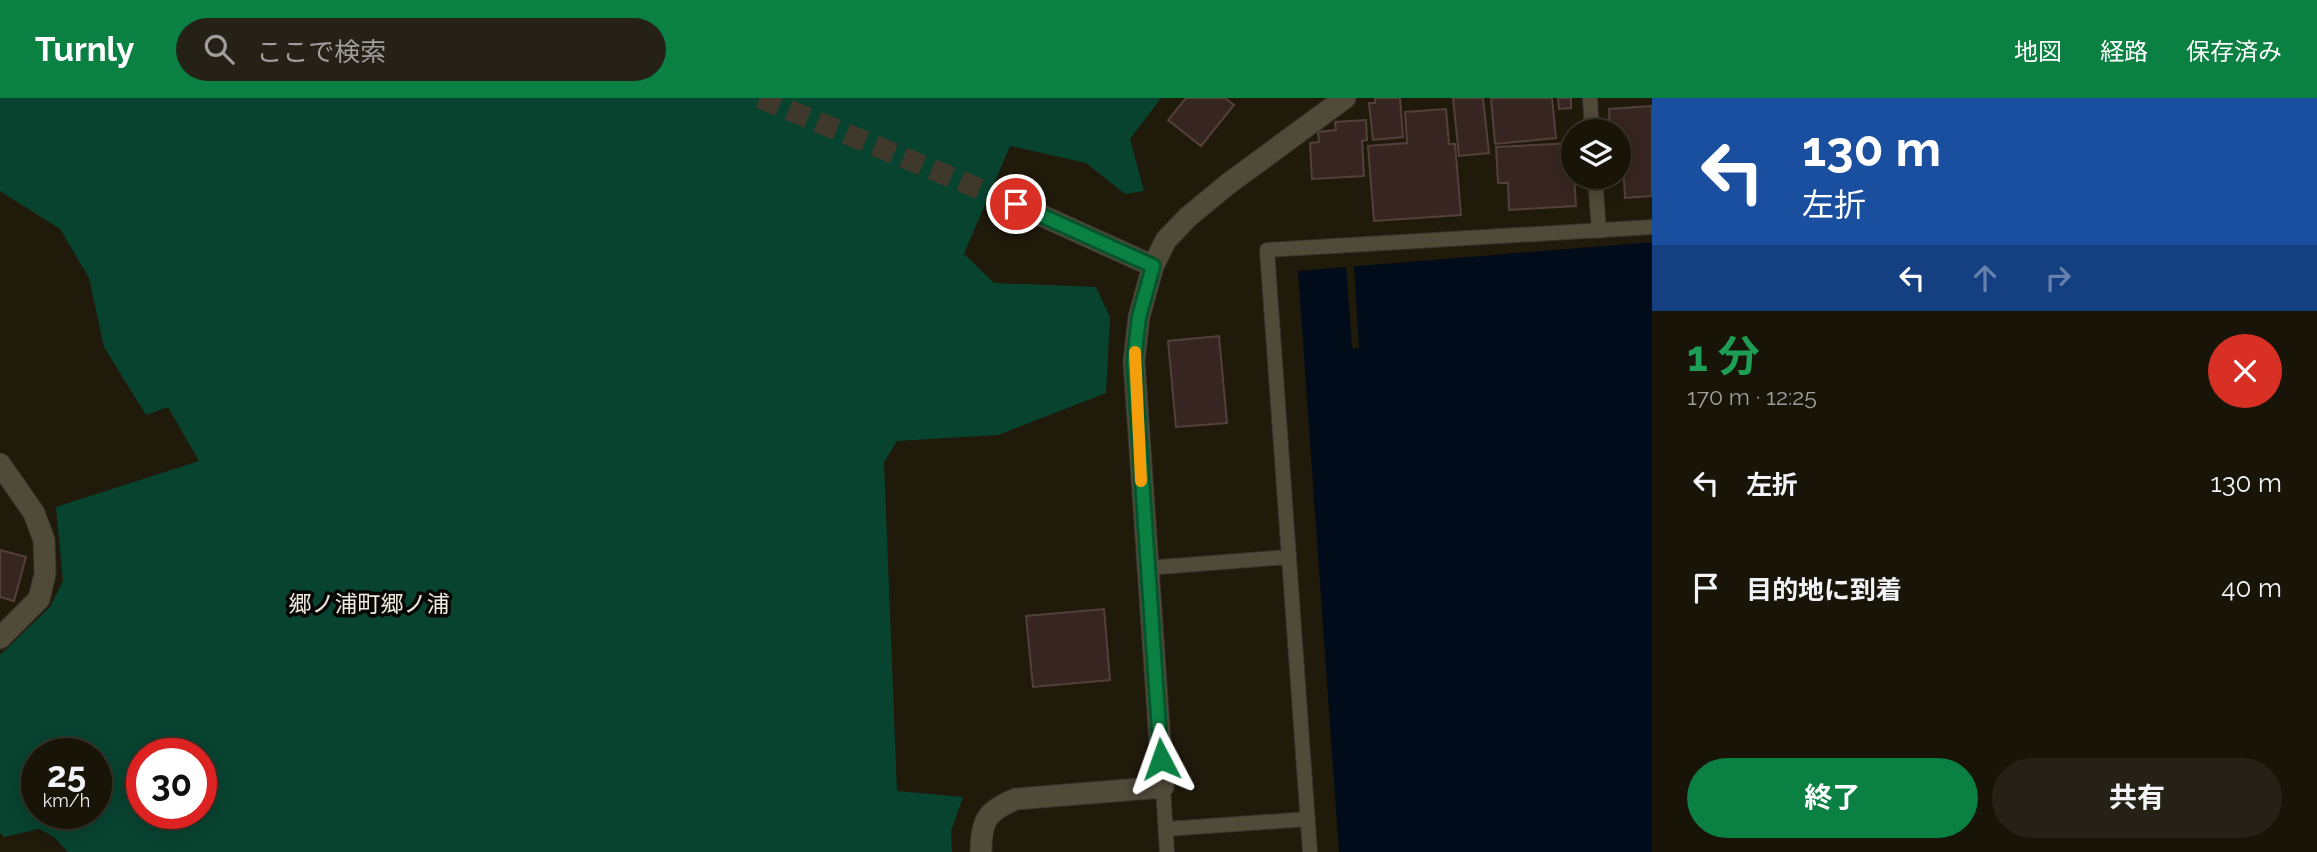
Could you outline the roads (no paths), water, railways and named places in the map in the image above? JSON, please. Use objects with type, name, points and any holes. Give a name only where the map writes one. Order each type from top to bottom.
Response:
[{"type":"street","points":[[981,852],[985,821],[995,807],[1016,799],[1163,787],[1134,361],[1139,317],[1153,266],[1166,240],[1188,217],[1228,184],[1345,98]]},
{"type":"street","points":[[1016,204],[1153,266]]},
{"type":"street","points":[[0,464],[34,513],[44,540],[45,575],[39,599],[0,638]]},
{"type":"lane","points":[[1590,98],[1591,119]]},
{"type":"lane","points":[[1596,189],[1599,231]]},
{"type":"lane","points":[[1310,852],[1267,250],[1652,227]]},
{"type":"lane","points":[[1147,568],[1289,557]]},
{"type":"lane","points":[[1163,787],[1167,852]]},
{"type":"lane","points":[[1166,829],[1308,820]]},
{"type":"water","points":[[1652,242],[1652,852],[1339,852],[1298,271]]},
{"type":"tunnel","points":[[760,98],[1016,204]]},
{"type":"district","name":"郷ノ浦町郷ノ浦","points":[[369,604]]}]
